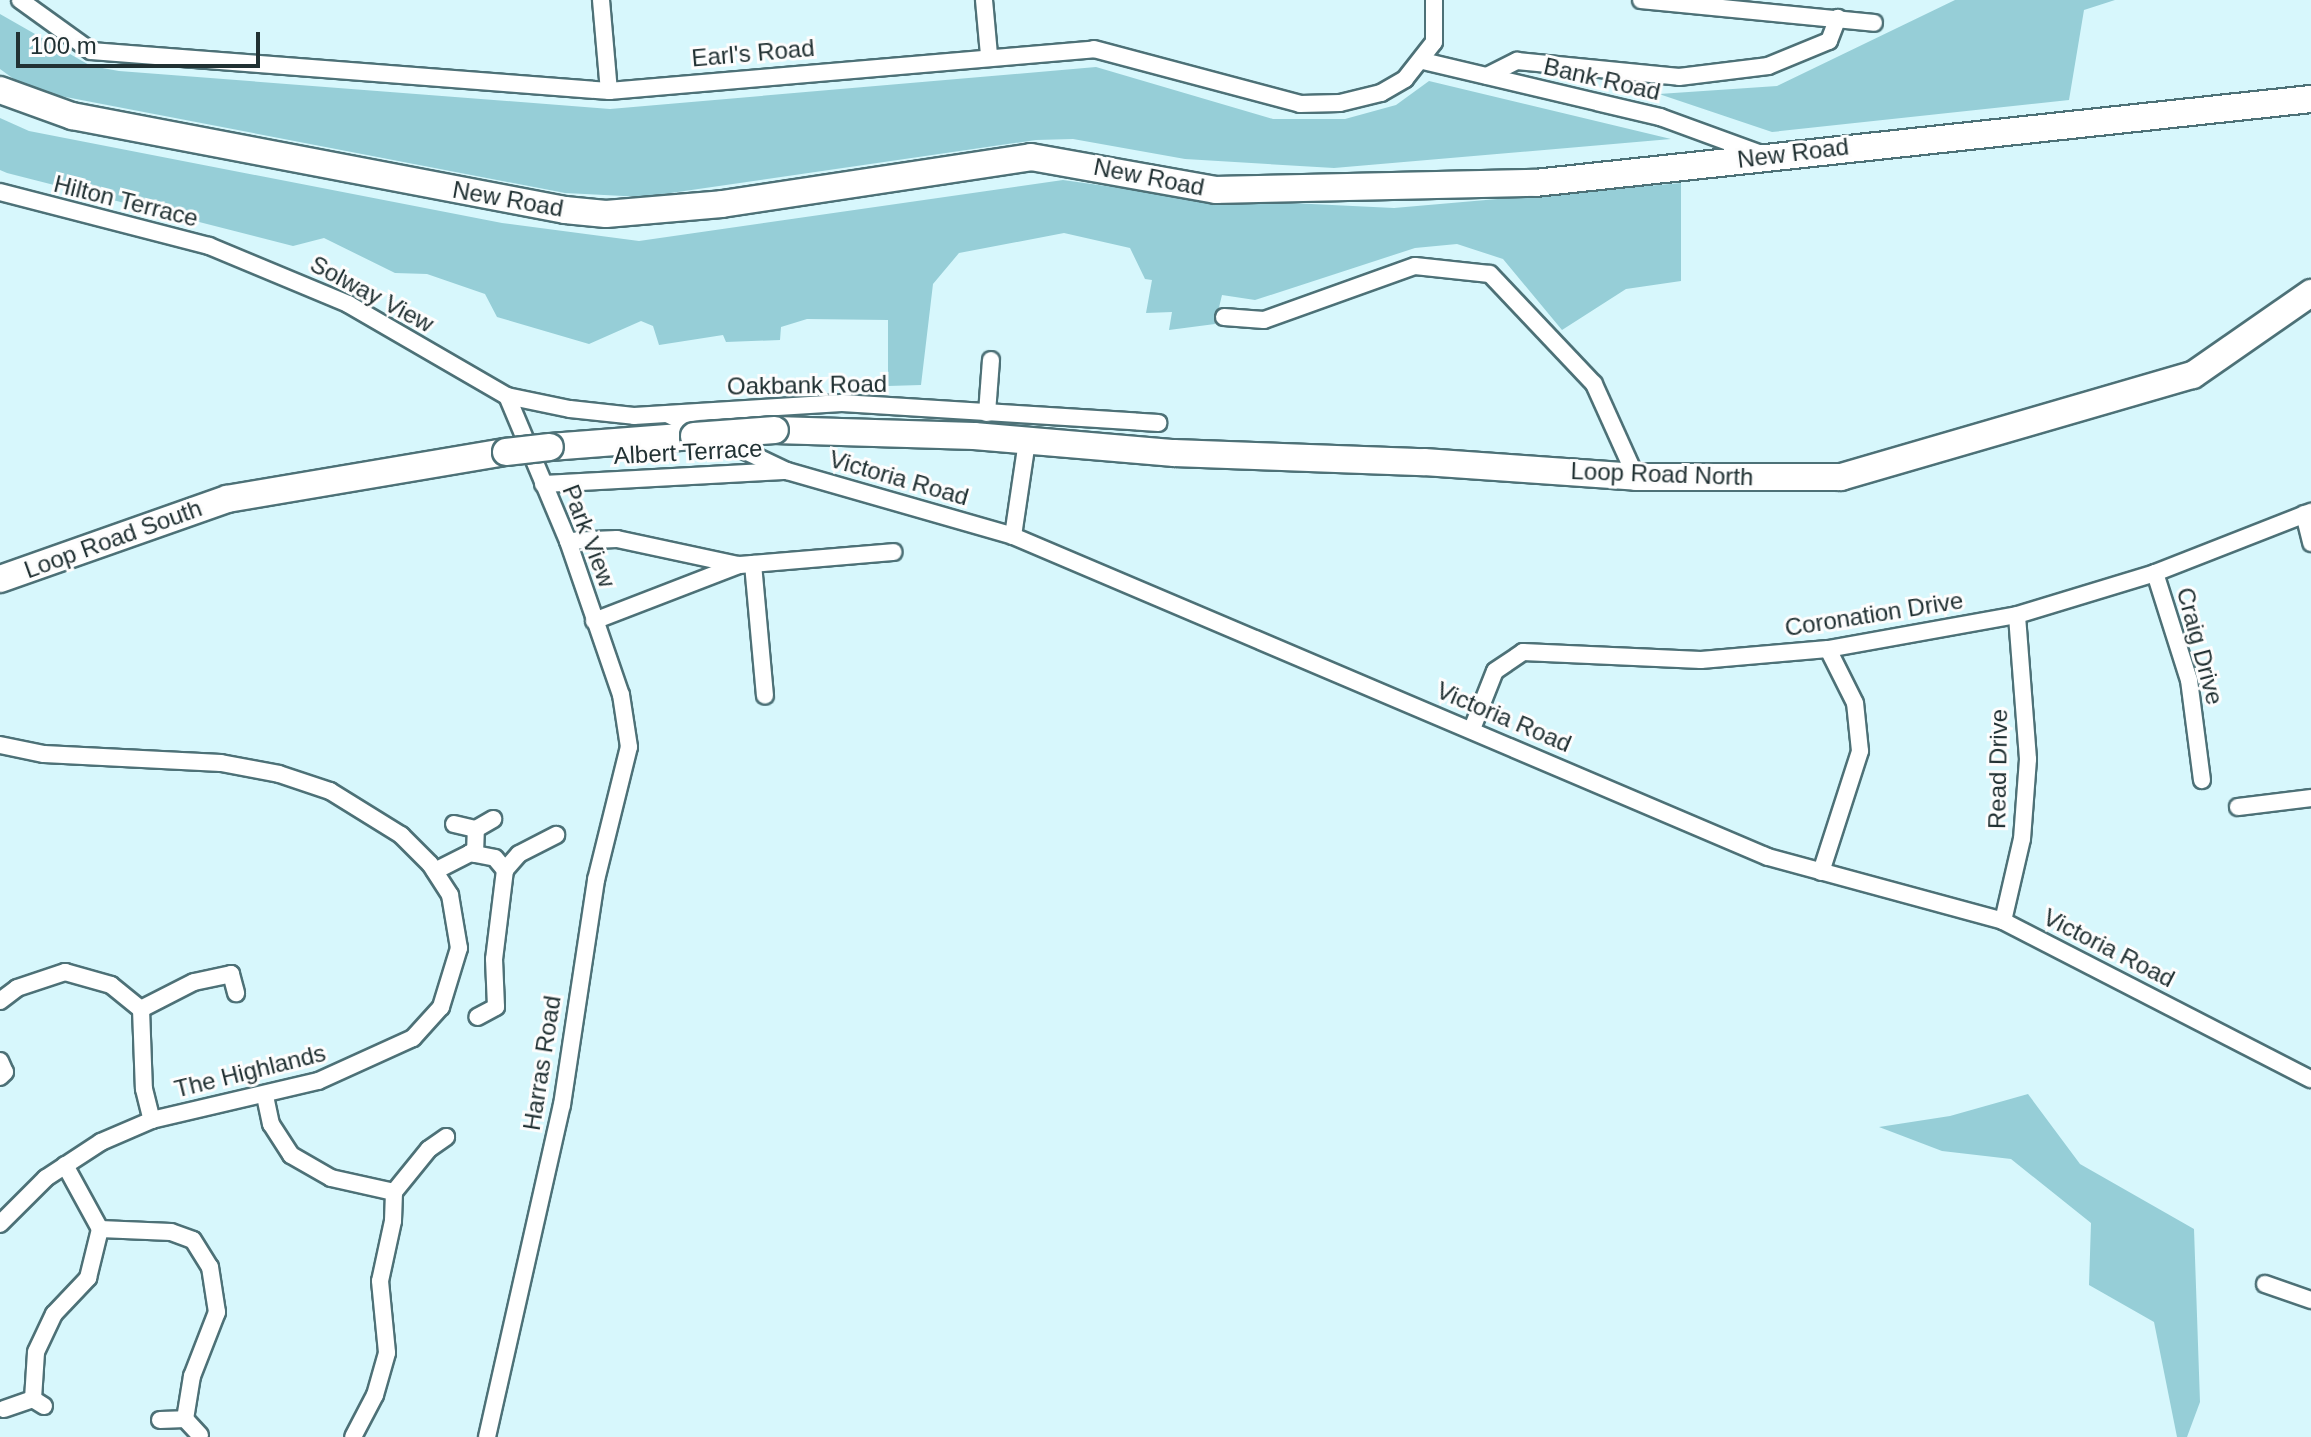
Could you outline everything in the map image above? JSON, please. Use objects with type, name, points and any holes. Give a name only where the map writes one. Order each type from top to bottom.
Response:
[{"type":"main road","name":"New Road","points":[[0,90],[72,116],[565,210],[606,214],[722,204],[1031,157],[1216,190],[1354,191],[1535,183],[1970,132],[2271,107],[2311,99]]},
{"type":"main road","name":"Loop Road North","points":[[550,447],[775,430],[974,436],[1636,477],[1841,477],[2193,375],[2311,293]]},
{"type":"main road","name":"Loop Road South","points":[[0,579],[227,499],[550,447]]},
{"type":"street","name":"Earl's Road","points":[[20,0],[91,51],[609,91],[989,55],[1094,49],[1300,104],[1340,103],[1381,93],[1423,61]]},
{"type":"street","points":[[601,0],[609,91]]},
{"type":"street","points":[[984,0],[989,55]]},
{"type":"street","points":[[1423,61],[1434,42],[1434,0]]},
{"type":"street","points":[[1641,0],[1772,5],[1874,23]]},
{"type":"street","points":[[1487,76],[1517,61],[1679,77],[1768,66],[1829,41],[1838,18]]},
{"type":"street","name":"Bank Road","points":[[1423,61],[1660,117],[1766,156]]},
{"type":"street","name":"Hilton Terrace","points":[[0,192],[209,246]]},
{"type":"street","name":"Solway View","points":[[209,246],[348,304],[507,396]]},
{"type":"street","points":[[1224,317],[1264,320],[1415,266],[1490,274],[1594,384],[1636,477]]},
{"type":"street","points":[[987,413],[991,360]]},
{"type":"street","name":"Oakbank Road","points":[[507,396],[621,415],[669,415],[842,403],[1158,423]]},
{"type":"street","name":"Park View","points":[[507,396],[568,541],[621,695]]},
{"type":"street","name":"Victoria Road","points":[[669,415],[787,471],[1013,536],[1768,857],[2003,921],[2311,1079]]},
{"type":"street","points":[[1013,536],[1027,441]]},
{"type":"street","name":"Albert Terrace","points":[[543,484],[787,471]]},
{"type":"street","points":[[2308,513],[2311,543]]},
{"type":"street","name":"Coronation Drive","points":[[1472,729],[1495,671],[1523,652],[1701,660],[1828,649],[2017,615],[2155,573],[2308,513]]},
{"type":"street","points":[[568,541],[617,539],[746,565]]},
{"type":"street","points":[[594,621],[746,565],[893,552]]},
{"type":"street","points":[[746,565],[765,695]]},
{"type":"street","name":"Craig Drive","points":[[2155,573],[2189,680],[2202,780]]},
{"type":"street","name":"Read Drive","points":[[2003,921],[2022,839],[2028,759],[2017,615]]},
{"type":"street","points":[[1821,872],[1860,751],[1855,703],[1828,649]]},
{"type":"street","name":"Harras Road","points":[[487,1437],[562,1105],[596,880],[627,763],[621,695]]},
{"type":"street","name":"The Highlands","points":[[0,745],[44,754],[221,763],[279,774],[369,812],[401,835],[435,871],[450,895],[459,948],[441,1007],[413,1038],[366,1063],[265,1096],[152,1120],[101,1142],[65,1165],[0,1224]]},
{"type":"street","points":[[2238,807],[2311,798]]},
{"type":"street","points":[[454,824],[476,829],[493,819]]},
{"type":"street","points":[[475,854],[476,829]]},
{"type":"street","points":[[477,1017],[501,1011],[494,959],[505,870],[519,854],[556,835]]},
{"type":"street","points":[[435,871],[475,854],[495,858],[505,870]]},
{"type":"street","points":[[141,1009],[194,982],[235,968],[236,993]]},
{"type":"street","points":[[0,1001],[17,988],[65,972],[111,985],[141,1009],[144,1089],[152,1120]]},
{"type":"street","points":[[265,1096],[271,1124],[291,1155],[331,1178],[394,1192]]},
{"type":"street","points":[[353,1437],[375,1395],[387,1353],[380,1281],[394,1192],[427,1145],[446,1137]]},
{"type":"street","points":[[4,1409],[38,1402],[36,1352],[54,1314],[88,1278],[100,1229],[65,1165]]},
{"type":"street","points":[[100,1229],[171,1232],[193,1240],[210,1267],[217,1312],[192,1376],[185,1419]]},
{"type":"street","points":[[2265,1284],[2311,1300]]},
{"type":"street","points":[[160,1420],[185,1419],[200,1435]]},
{"type":"shaded area","points":[[1955,0],[2115,0],[2084,10],[2069,100],[1772,132],[1659,94],[1777,86]]},
{"type":"shaded area","points":[[0,14],[91,66],[119,71],[610,109],[1096,67],[1273,119],[1345,119],[1396,105],[1429,81],[1671,139],[1334,168],[1185,159],[1073,139],[1036,140],[643,197],[565,193],[29,90],[0,69]]},
{"type":"shaded area","points":[[0,118],[29,131],[502,223],[639,241],[1063,180],[1191,198],[1394,208],[1681,183],[1681,281],[1626,289],[1562,330],[1503,259],[1457,244],[1415,248],[1255,300],[1222,295],[1215,324],[1169,330],[1172,312],[1146,313],[1152,280],[1145,279],[1130,248],[1064,233],[959,253],[933,284],[921,385],[888,386],[888,320],[807,319],[781,327],[780,340],[726,342],[723,335],[659,345],[653,326],[641,321],[589,344],[497,317],[485,294],[427,274],[395,273],[324,238],[293,246],[7,173],[0,170]]},
{"type":"shaded area","points":[[2028,1094],[2080,1164],[2194,1229],[2200,1402],[2187,1437],[2177,1437],[2154,1322],[2089,1285],[2091,1223],[2011,1159],[1942,1151],[1879,1127],[1950,1116]]}]
